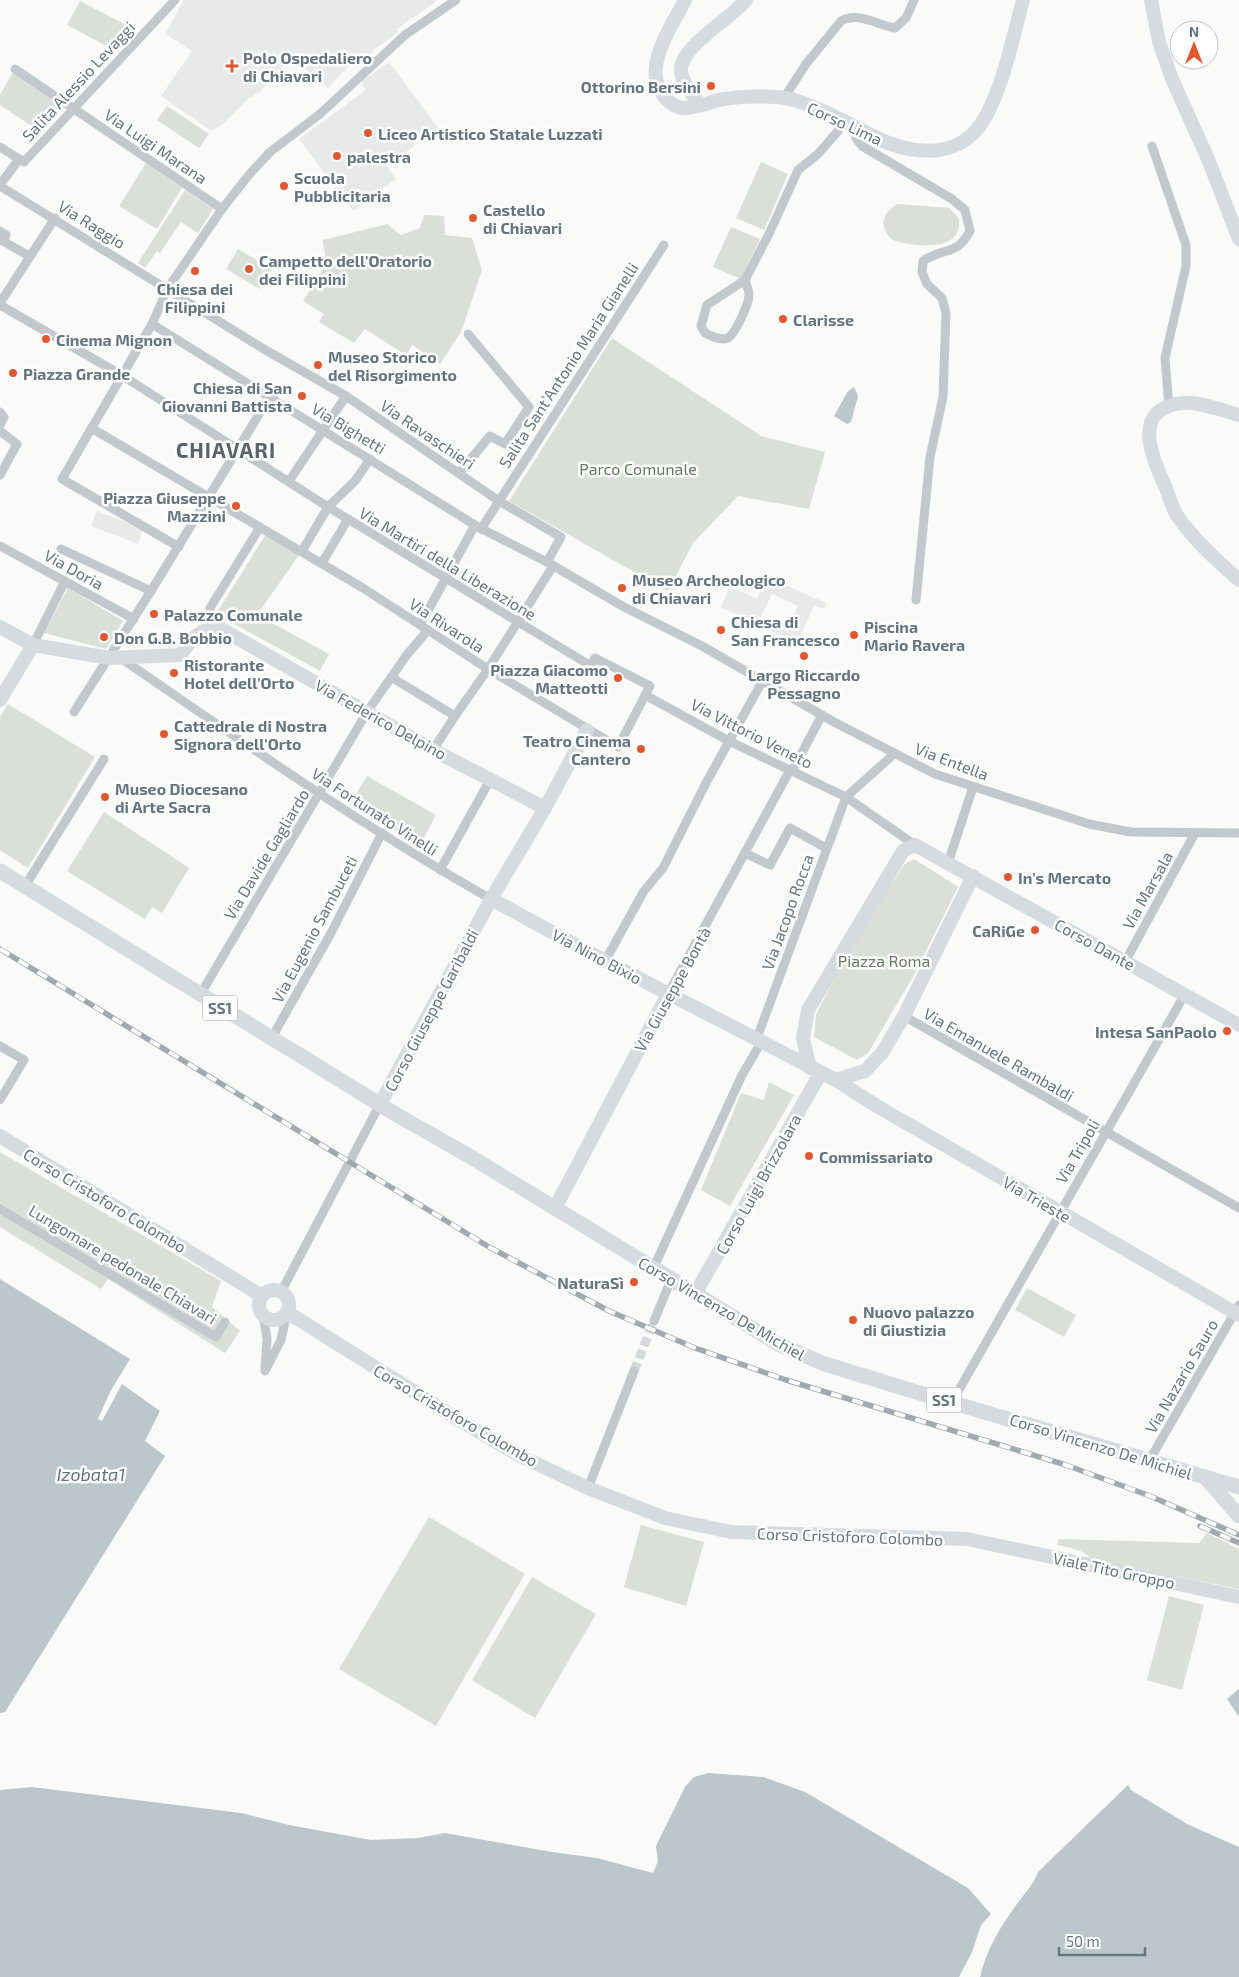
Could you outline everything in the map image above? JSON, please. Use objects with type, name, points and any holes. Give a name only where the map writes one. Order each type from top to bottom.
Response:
[{"type":"main road","points":[[0,871],[25,886]]},
{"type":"main road","name":"SS1","points":[[25,886],[271,1039],[380,1104]]},
{"type":"main road","name":"Corso Vincenzo De Michiel","points":[[380,1104],[555,1208],[652,1269],[801,1355],[1206,1478],[1238,1484]]},
{"type":"main road","points":[[1206,1478],[1239,1516]]},
{"type":"street","name":"Salita Alessio Levaggi","points":[[0,185],[175,0]]},
{"type":"street","points":[[179,547],[62,479],[93,429],[152,324],[168,288],[222,209],[270,152],[320,114],[405,35],[456,0]]},
{"type":"street","name":"Corso Lima","points":[[685,0],[656,63],[656,78],[661,92],[670,104],[683,108],[740,96],[784,98],[825,111],[881,141],[907,150],[927,151],[964,142],[978,128],[994,98],[1023,0]]},
{"type":"street","points":[[700,104],[692,94],[681,72],[682,63],[688,52],[746,0]]},
{"type":"street","points":[[784,98],[806,64],[841,21],[847,18],[862,18],[879,25],[895,28],[906,18],[914,0]]},
{"type":"street","points":[[1151,0],[1159,42],[1172,79],[1208,159],[1239,239]]},
{"type":"street","name":"Via Luigi Marana","points":[[15,69],[222,209]]},
{"type":"street","points":[[745,280],[749,294],[748,303],[733,333],[729,338],[721,339],[705,333],[701,326],[707,306],[745,280],[769,234],[798,170],[838,132],[843,120]]},
{"type":"street","points":[[855,127],[856,138],[862,146],[952,199],[965,210],[970,231],[958,248],[931,256],[923,262],[922,272],[927,284],[942,298],[946,313],[943,397],[930,457],[916,600]]},
{"type":"street","points":[[1152,146],[1186,245],[1186,266],[1165,358],[1169,407]]},
{"type":"street","points":[[0,148],[22,160]]},
{"type":"street","name":"Via Raggio","points":[[0,185],[262,348]]},
{"type":"street","points":[[55,218],[0,304],[123,376],[291,480],[346,396]]},
{"type":"street","points":[[0,231],[6,235],[0,240],[29,256]]},
{"type":"street","name":"Salita Sant’Antonio Maria Gianelli","points":[[445,577],[478,527],[498,501],[664,246]]},
{"type":"street","name":"Via Bighetti","points":[[152,324],[478,527],[550,564],[624,607],[681,635]]},
{"type":"street","points":[[459,474],[490,436],[505,444],[529,407],[468,334]]},
{"type":"street","name":"Via Ravaschieri","points":[[262,348],[346,396],[498,501],[561,537],[550,564]]},
{"type":"street","points":[[74,712],[115,658],[134,618],[179,547],[237,447],[269,398]]},
{"type":"street","points":[[1239,415],[1184,402],[1156,414],[1148,436],[1151,454],[1178,516],[1208,552],[1239,580]]},
{"type":"street","points":[[0,412],[4,417],[0,425]]},
{"type":"street","points":[[93,429],[260,527],[210,608],[210,618],[218,627]]},
{"type":"street","points":[[0,431],[17,444],[0,475]]},
{"type":"street","points":[[302,551],[328,507],[355,481],[370,459]]},
{"type":"street","name":"Via Martiri della Liberazione","points":[[291,480],[328,507],[591,666],[595,658],[650,686],[646,695]]},
{"type":"street","points":[[322,563],[348,519]]},
{"type":"street","name":"Via Rivarola","points":[[260,527],[322,563],[488,670],[618,747],[646,695]]},
{"type":"street","name":"Via Doria","points":[[0,546],[134,618]]},
{"type":"street","points":[[62,548],[151,591]]},
{"type":"street","points":[[434,750],[455,716],[488,670],[550,564]]},
{"type":"street","name":"Via Davide Gagliardo","points":[[200,995],[367,712],[424,628],[445,577]]},
{"type":"street","points":[[0,700],[33,645],[65,581]]},
{"type":"street","points":[[0,626],[33,645],[115,658],[180,655],[197,634],[207,628],[218,627]]},
{"type":"street","name":"Via Federico Delpino","points":[[218,627],[434,750],[545,808]]},
{"type":"street","name":"Via Entella","points":[[681,635],[822,715],[934,774],[1089,824],[1131,832],[1239,833]]},
{"type":"street","name":"Via Fortunato Vinelli","points":[[115,658],[319,794],[440,870],[491,899]]},
{"type":"street","points":[[391,677],[455,716]]},
{"type":"street","points":[[605,961],[644,891],[663,868],[763,680]]},
{"type":"street","name":"Via Vittorio Veneto","points":[[646,695],[729,741],[846,797]]},
{"type":"street","name":"Via Giuseppe Bontà","points":[[555,1208],[668,994],[747,854],[822,715]]},
{"type":"street","name":"Corso Giuseppe Garibaldi","points":[[281,1292],[491,899],[545,808],[587,730]]},
{"type":"street","points":[[894,754],[846,797],[915,845],[973,876],[904,1016],[882,1053],[865,1071],[836,1080],[815,1071],[802,1038],[808,1010],[903,851],[915,845]]},
{"type":"street","points":[[25,886],[104,759]]},
{"type":"street","points":[[440,870],[490,778]]},
{"type":"street","points":[[948,863],[973,786]]},
{"type":"street","name":"Via Jacopo Rocca","points":[[652,1269],[759,1040],[826,848],[846,797]]},
{"type":"street","points":[[747,854],[770,865],[790,828],[826,848]]},
{"type":"street","name":"Via Eugenio Sambuceti","points":[[271,1039],[331,933],[382,833]]},
{"type":"street","name":"Via Marsala","points":[[1125,962],[1195,833]]},
{"type":"street","name":"Corso Dante","points":[[973,876],[1239,1025]]},
{"type":"street","name":"Via Nino Bixio","points":[[491,899],[815,1071]]},
{"type":"street","name":"Via Tripoli","points":[[952,1402],[1184,994]]},
{"type":"street","name":"Corso Dante","points":[[1216,1012],[1239,1015]]},
{"type":"street","name":"Via Emanuele Rambaldi","points":[[904,1016],[1239,1208]]},
{"type":"street","points":[[0,1046],[24,1060],[0,1100]]},
{"type":"street","name":"Corso Luigi Brizzolara","points":[[695,1294],[815,1071]]},
{"type":"street","name":"Via Trieste","points":[[836,1080],[875,1105],[1060,1212],[1238,1311]]},
{"type":"street","name":"Corso Cristoforo Colombo","points":[[0,1136],[262,1296]]},
{"type":"street","name":"Lungomare pedonale Chiavari","points":[[0,1209],[216,1336],[225,1322]]},
{"type":"street","points":[[654,1321],[671,1280]]},
{"type":"street","points":[[269,1291],[281,1292],[287,1299],[281,1340],[265,1371],[267,1339],[259,1305],[262,1296],[269,1291]]},
{"type":"street","name":"Via Nazario Sauro","points":[[1149,1461],[1238,1311]]},
{"type":"street","points":[[262,1314],[275,1320],[286,1312]]},
{"type":"street","name":"Corso Cristoforo Colombo","points":[[286,1312],[458,1420],[522,1457],[588,1488],[665,1518],[731,1532],[918,1536],[988,1543]]},
{"type":"street","points":[[588,1488],[634,1371]]},
{"type":"street","name":"Viale Tito Groppo","points":[[988,1543],[1239,1597]]},
{"type":"shaded area","name":"Polo Ospedaliero di Chiavari","points":[[184,0],[438,0],[397,29],[398,32],[374,50],[369,58],[361,53],[328,88],[291,57],[260,92],[249,98],[222,125],[211,131],[161,96],[192,51],[165,34]]},
{"type":"shaded area","name":"Liceo Artistico Statale Luzzati","points":[[389,62],[438,128],[387,166],[396,179],[353,211],[299,139],[366,90],[361,82]]},
{"type":"shaded area","points":[[97,511],[143,529],[138,544],[91,526]]},
{"type":"shaded area","points":[[767,577],[826,603],[825,609],[814,606],[797,643],[721,607],[730,586],[757,599]],"holes":[[[772,594],[798,606],[786,631],[760,619]]]},
{"type":"green space","points":[[80,1],[130,27],[116,51],[67,25]]},
{"type":"green space","points":[[13,72],[65,106],[42,133],[0,105],[0,95]]},
{"type":"green space","points":[[167,106],[209,134],[199,148],[157,120]]},
{"type":"green space","points":[[761,162],[788,174],[764,230],[736,218]]},
{"type":"green space","points":[[146,163],[182,188],[157,229],[119,206]]},
{"type":"green space","points":[[185,190],[213,209],[198,233],[181,222],[160,253],[157,251],[145,268],[138,263]]},
{"type":"green space","points":[[897,204],[950,208],[959,219],[958,230],[953,238],[935,245],[902,243],[893,240],[885,231],[884,221],[888,212]]},
{"type":"green space","points":[[424,215],[444,216],[445,235],[472,238],[482,270],[461,332],[440,364],[412,345],[406,355],[365,329],[354,343],[319,322],[324,314],[303,301],[326,264],[323,240],[387,224],[401,235],[420,228]]},
{"type":"green space","points":[[731,227],[760,239],[741,279],[713,267]]},
{"type":"green space","name":"Campetto dell'Oratorio dei Filippini","points":[[238,249],[272,269],[260,289],[226,269]]},
{"type":"green space","name":"Parco Comunale","points":[[612,338],[761,436],[825,452],[809,509],[738,496],[693,543],[668,591],[509,501]]},
{"type":"green space","points":[[266,534],[299,555],[257,615],[329,654],[320,671],[216,614]]},
{"type":"green space","points":[[68,588],[123,621],[106,649],[44,633]]},
{"type":"green space","points":[[8,704],[95,757],[28,868],[0,850],[0,717]]},
{"type":"green space","points":[[367,776],[436,815],[420,845],[350,804]]},
{"type":"green space","points":[[104,812],[189,868],[162,913],[152,907],[145,919],[67,871]]},
{"type":"green space","name":"Piazza Roma","points":[[914,859],[958,887],[913,977],[868,1053],[857,1060],[814,1037],[816,1014],[859,933],[904,865]]},
{"type":"green space","points":[[769,1082],[794,1095],[730,1206],[701,1190],[741,1093],[764,1100]]},
{"type":"green space","points":[[0,1152],[221,1281],[212,1307],[240,1331],[225,1353],[108,1279],[101,1289],[0,1227]]},
{"type":"green space","points":[[1027,1288],[1076,1315],[1064,1337],[1015,1310]]},
{"type":"green space","points":[[429,1517],[525,1574],[436,1726],[339,1669]]},
{"type":"green space","points":[[641,1525],[704,1542],[686,1606],[624,1587]]},
{"type":"green space","points":[[1207,1533],[1239,1549],[1239,1589],[1091,1559],[1080,1551],[1057,1545],[1059,1539],[1199,1543]]},
{"type":"green space","points":[[532,1577],[596,1614],[535,1718],[472,1680]]},
{"type":"green space","points":[[1169,1596],[1204,1605],[1182,1690],[1147,1680]]},
{"type":"water","points":[[854,387],[858,396],[851,422],[847,424],[834,416],[848,391]]},
{"type":"water","name":"Izobata1","points":[[0,1279],[130,1359],[110,1392],[98,1419],[102,1421],[122,1384],[160,1411],[145,1441],[165,1456],[5,1712],[0,1713]]},
{"type":"water","points":[[1239,1689],[1239,1717],[1227,1699]]},
{"type":"water","points":[[708,1773],[763,1777],[805,1792],[968,1888],[991,1914],[981,1925],[972,1952],[959,1977],[0,1977],[0,1790],[32,1787],[241,1813],[289,1825],[371,1840],[418,1838],[445,1833],[597,1858],[653,1873],[658,1861],[656,1846],[685,1787],[694,1777]]},
{"type":"water","points":[[1128,1785],[1131,1790],[1187,1824],[1239,1847],[1239,1977],[980,1977],[989,1949],[998,1932],[1038,1872]]},
{"type":"tunnel","points":[[634,1371],[654,1321]]},
{"type":"railway","points":[[0,949],[489,1247],[609,1311],[695,1348],[786,1380],[1066,1465],[1150,1496],[1239,1535]]},
{"type":"railway","points":[[1200,1526],[1239,1543]]},
{"type":"place","name":"Polo Ospedaliero di Chiavari","points":[[232,66]]},
{"type":"place","name":"Ottorino Bersini","points":[[711,86]]},
{"type":"place","name":"Liceo Artistico Statale Luzzati","points":[[368,133]]},
{"type":"place","name":"palestra","points":[[337,156]]},
{"type":"place","name":"Scuola Pubblicitaria","points":[[284,186]]},
{"type":"place","name":"Castello di Chiavari","points":[[473,218]]},
{"type":"place","name":"Campetto dell'Oratorio dei Filippini","points":[[249,269]]},
{"type":"place","name":"Chiesa dei Filippini","points":[[195,271]]},
{"type":"place","name":"Clarisse","points":[[783,319]]},
{"type":"place","name":"Cinema Mignon","points":[[46,339]]},
{"type":"place","name":"Museo Storico del Risorgimento","points":[[318,365]]},
{"type":"place","name":"Piazza Grande","points":[[13,373]]},
{"type":"place","name":"Chiesa di San Giovanni Battista","points":[[302,396]]},
{"type":"place","name":"Piazza Giuseppe Mazzini","points":[[236,506]]},
{"type":"place","name":"Museo Archeologico di Chiavari","points":[[622,588]]},
{"type":"place","name":"Palazzo Comunale","points":[[154,614]]},
{"type":"place","name":"Chiesa di San Francesco","points":[[721,630]]},
{"type":"place","name":"Piscina Mario Ravera","points":[[854,635]]},
{"type":"place","name":"Don G.B. Bobbio","points":[[104,637]]},
{"type":"place","name":"Largo Riccardo Pessagno","points":[[804,656]]},
{"type":"place","name":"Ristorante Hotel dell'Orto","points":[[174,673]]},
{"type":"place","name":"Piazza Giacomo Matteotti","points":[[618,678]]},
{"type":"place","name":"Cattedrale di Nostra Signora dell'Orto","points":[[164,734]]},
{"type":"place","name":"Teatro Cinema Cantero","points":[[641,749]]},
{"type":"place","name":"Museo Diocesano di Arte Sacra","points":[[105,797]]},
{"type":"place","name":"In's Mercato","points":[[1008,877]]},
{"type":"place","name":"CaRiGe","points":[[1035,930]]},
{"type":"place","name":"Intesa SanPaolo","points":[[1227,1031]]},
{"type":"place","name":"Commissariato","points":[[809,1156]]},
{"type":"place","name":"NaturaSì","points":[[634,1282]]},
{"type":"place","name":"Nuovo palazzo di Giustizia","points":[[853,1320]]},
{"type":"district","name":"CHIAVARI","points":[[226,449]]}]
